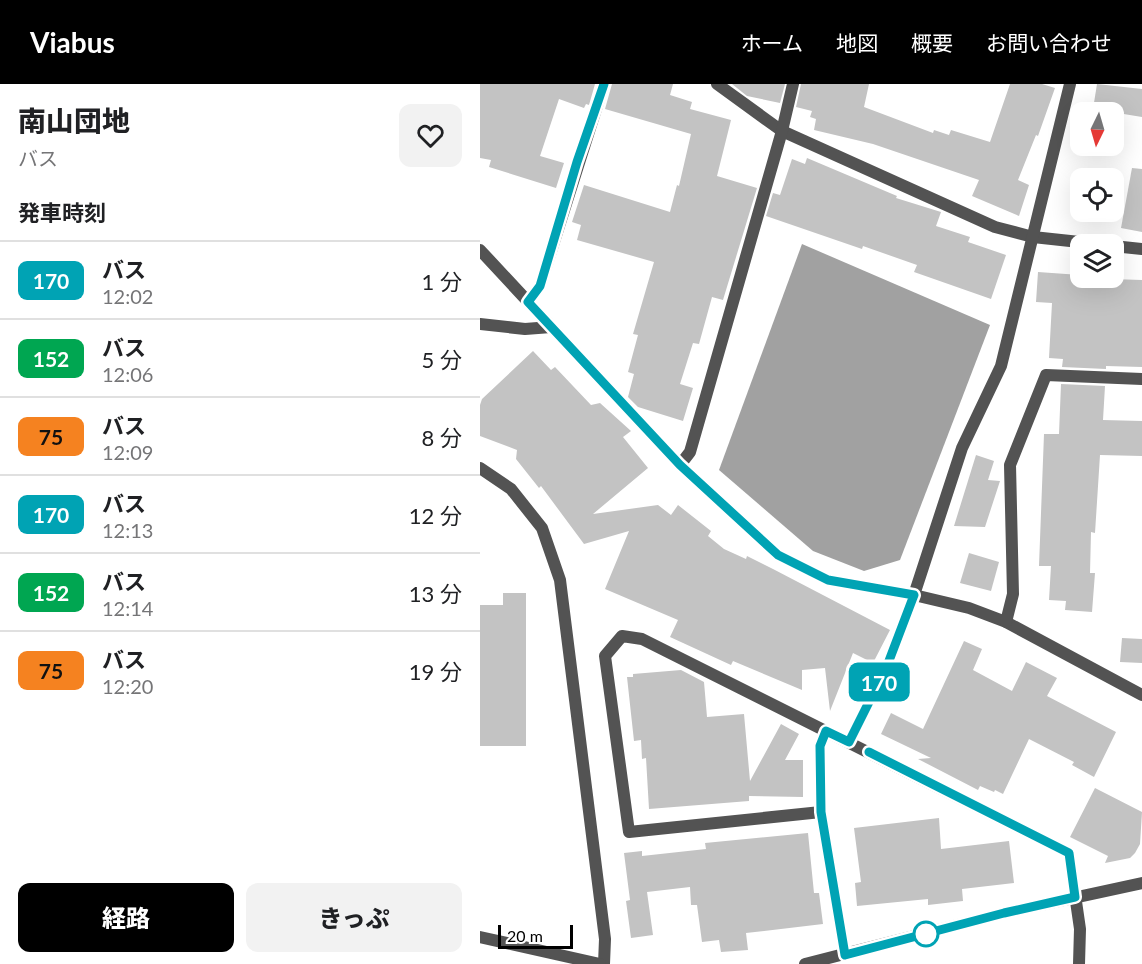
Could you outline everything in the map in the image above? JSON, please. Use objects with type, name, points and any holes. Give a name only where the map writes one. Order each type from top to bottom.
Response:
[{"type":"street","points":[[528,302],[540,286],[577,162],[604,84]]},
{"type":"street","points":[[717,84],[782,131],[995,227],[1033,237],[1070,241]]},
{"type":"street","points":[[680,465],[690,452],[782,131],[793,84]]},
{"type":"street","points":[[849,742],[887,666],[914,595],[962,448],[1001,366],[1070,84]]},
{"type":"street","points":[[1124,247],[1142,249]]},
{"type":"street","points":[[480,250],[680,465],[778,555],[828,580],[914,595],[969,608],[1006,622],[1142,695]]},
{"type":"street","points":[[480,324],[525,329],[551,327]]},
{"type":"street","points":[[1006,622],[1013,594],[1010,465],[1046,375],[1142,379]]},
{"type":"street","points":[[480,468],[511,489],[542,528],[560,580],[605,939],[602,964],[480,937]]},
{"type":"street","points":[[821,812],[629,832],[605,656],[622,636],[642,639],[1069,853],[1080,929],[1078,964]]},
{"type":"street","points":[[826,731],[820,746],[821,812],[845,955]]},
{"type":"street","points":[[805,964],[1004,913],[1142,883]]},
{"type":"shaded area","points":[[802,244],[990,325],[900,560],[864,571],[813,551],[719,470]]},
{"type":"building","points":[[480,84],[595,84],[589,105],[586,104],[584,108],[559,99],[540,156],[564,163],[556,188],[489,167],[491,160],[480,158]]},
{"type":"building","points":[[612,84],[673,84],[670,95],[692,102],[690,109],[731,120],[717,176],[757,188],[723,300],[712,297],[699,344],[693,343],[680,384],[693,388],[683,421],[638,407],[628,397],[634,374],[628,372],[638,335],[633,334],[654,262],[577,240],[581,225],[572,222],[584,185],[670,212],[677,185],[679,186],[691,134],[605,109]]},
{"type":"building","points":[[732,84],[785,84],[780,103],[747,96]]},
{"type":"building","points":[[801,84],[869,84],[864,107],[933,133],[934,130],[949,135],[951,130],[990,142],[1010,84],[1042,84],[1055,88],[1038,136],[1036,135],[1018,180],[1029,185],[1019,216],[972,196],[979,180],[873,144],[814,130],[816,119],[810,117],[812,111],[796,107]]},
{"type":"building","points":[[1097,84],[1142,89],[1142,117],[1124,114],[1124,102],[1094,102]]},
{"type":"building","points":[[807,158],[897,196],[896,198],[941,212],[936,226],[970,237],[968,242],[1006,255],[991,299],[914,272],[917,265],[766,216],[773,193],[780,195],[792,159],[805,164]]},
{"type":"building","points":[[1132,168],[1142,169],[1142,232],[1121,228],[1124,222]]},
{"type":"building","points":[[1038,272],[1070,274],[1070,288],[1124,288],[1124,279],[1142,280],[1142,367],[1106,366],[1106,369],[1062,367],[1063,359],[1049,358],[1052,303],[1036,302]]},
{"type":"building","points":[[533,351],[551,370],[555,367],[591,405],[600,403],[631,431],[623,437],[648,468],[593,514],[658,505],[671,515],[678,505],[711,531],[708,536],[724,549],[746,559],[747,556],[890,630],[873,663],[853,653],[830,711],[825,668],[802,670],[802,690],[733,661],[731,665],[670,637],[678,620],[605,589],[629,531],[584,544],[541,486],[539,488],[516,459],[517,450],[480,436],[482,399]]},
{"type":"building","points":[[1061,384],[1105,386],[1103,420],[1142,421],[1142,456],[1100,455],[1095,533],[1091,532],[1090,573],[1095,573],[1092,612],[1065,610],[1066,601],[1049,600],[1051,566],[1039,566],[1044,434],[1059,434]]},
{"type":"building","points":[[976,455],[994,461],[988,480],[1000,481],[985,527],[954,526]]},
{"type":"building","points":[[969,553],[999,562],[991,591],[960,583]]},
{"type":"building","points":[[503,593],[526,593],[526,746],[480,746],[480,605],[503,605]]},
{"type":"building","points":[[1122,638],[1142,639],[1142,663],[1120,662]]},
{"type":"building","points":[[964,641],[982,649],[973,670],[1012,691],[1026,662],[1057,678],[1047,696],[1116,732],[1094,777],[1072,765],[1074,762],[1029,739],[1003,794],[980,786],[978,790],[918,759],[931,758],[881,734],[891,713],[923,729]]},
{"type":"building","points":[[681,670],[704,682],[707,717],[744,714],[750,781],[781,724],[799,734],[785,760],[803,760],[803,797],[749,796],[749,801],[649,809],[646,758],[642,759],[641,740],[634,741],[627,677],[633,677],[633,674]]},
{"type":"building","points":[[1095,788],[1142,812],[1140,844],[1130,858],[1105,863],[1108,856],[1070,837]]},
{"type":"building","points":[[939,818],[941,849],[1009,841],[1014,883],[962,889],[963,901],[928,905],[928,899],[857,906],[855,883],[861,882],[854,828]]},
{"type":"building","points":[[808,833],[814,893],[819,893],[823,924],[746,933],[748,950],[721,952],[719,940],[702,942],[697,905],[691,905],[690,887],[647,892],[653,935],[631,938],[626,901],[630,900],[624,853],[642,851],[642,856],[706,849],[705,843]]},
{"type":"bus line","name":"170","points":[[604,84],[577,162],[540,286],[528,302],[680,465],[778,555],[828,580],[914,595],[887,666],[849,742],[826,731],[820,746],[821,812],[845,955],[1004,913],[1075,897],[1069,853],[869,752]]}]
